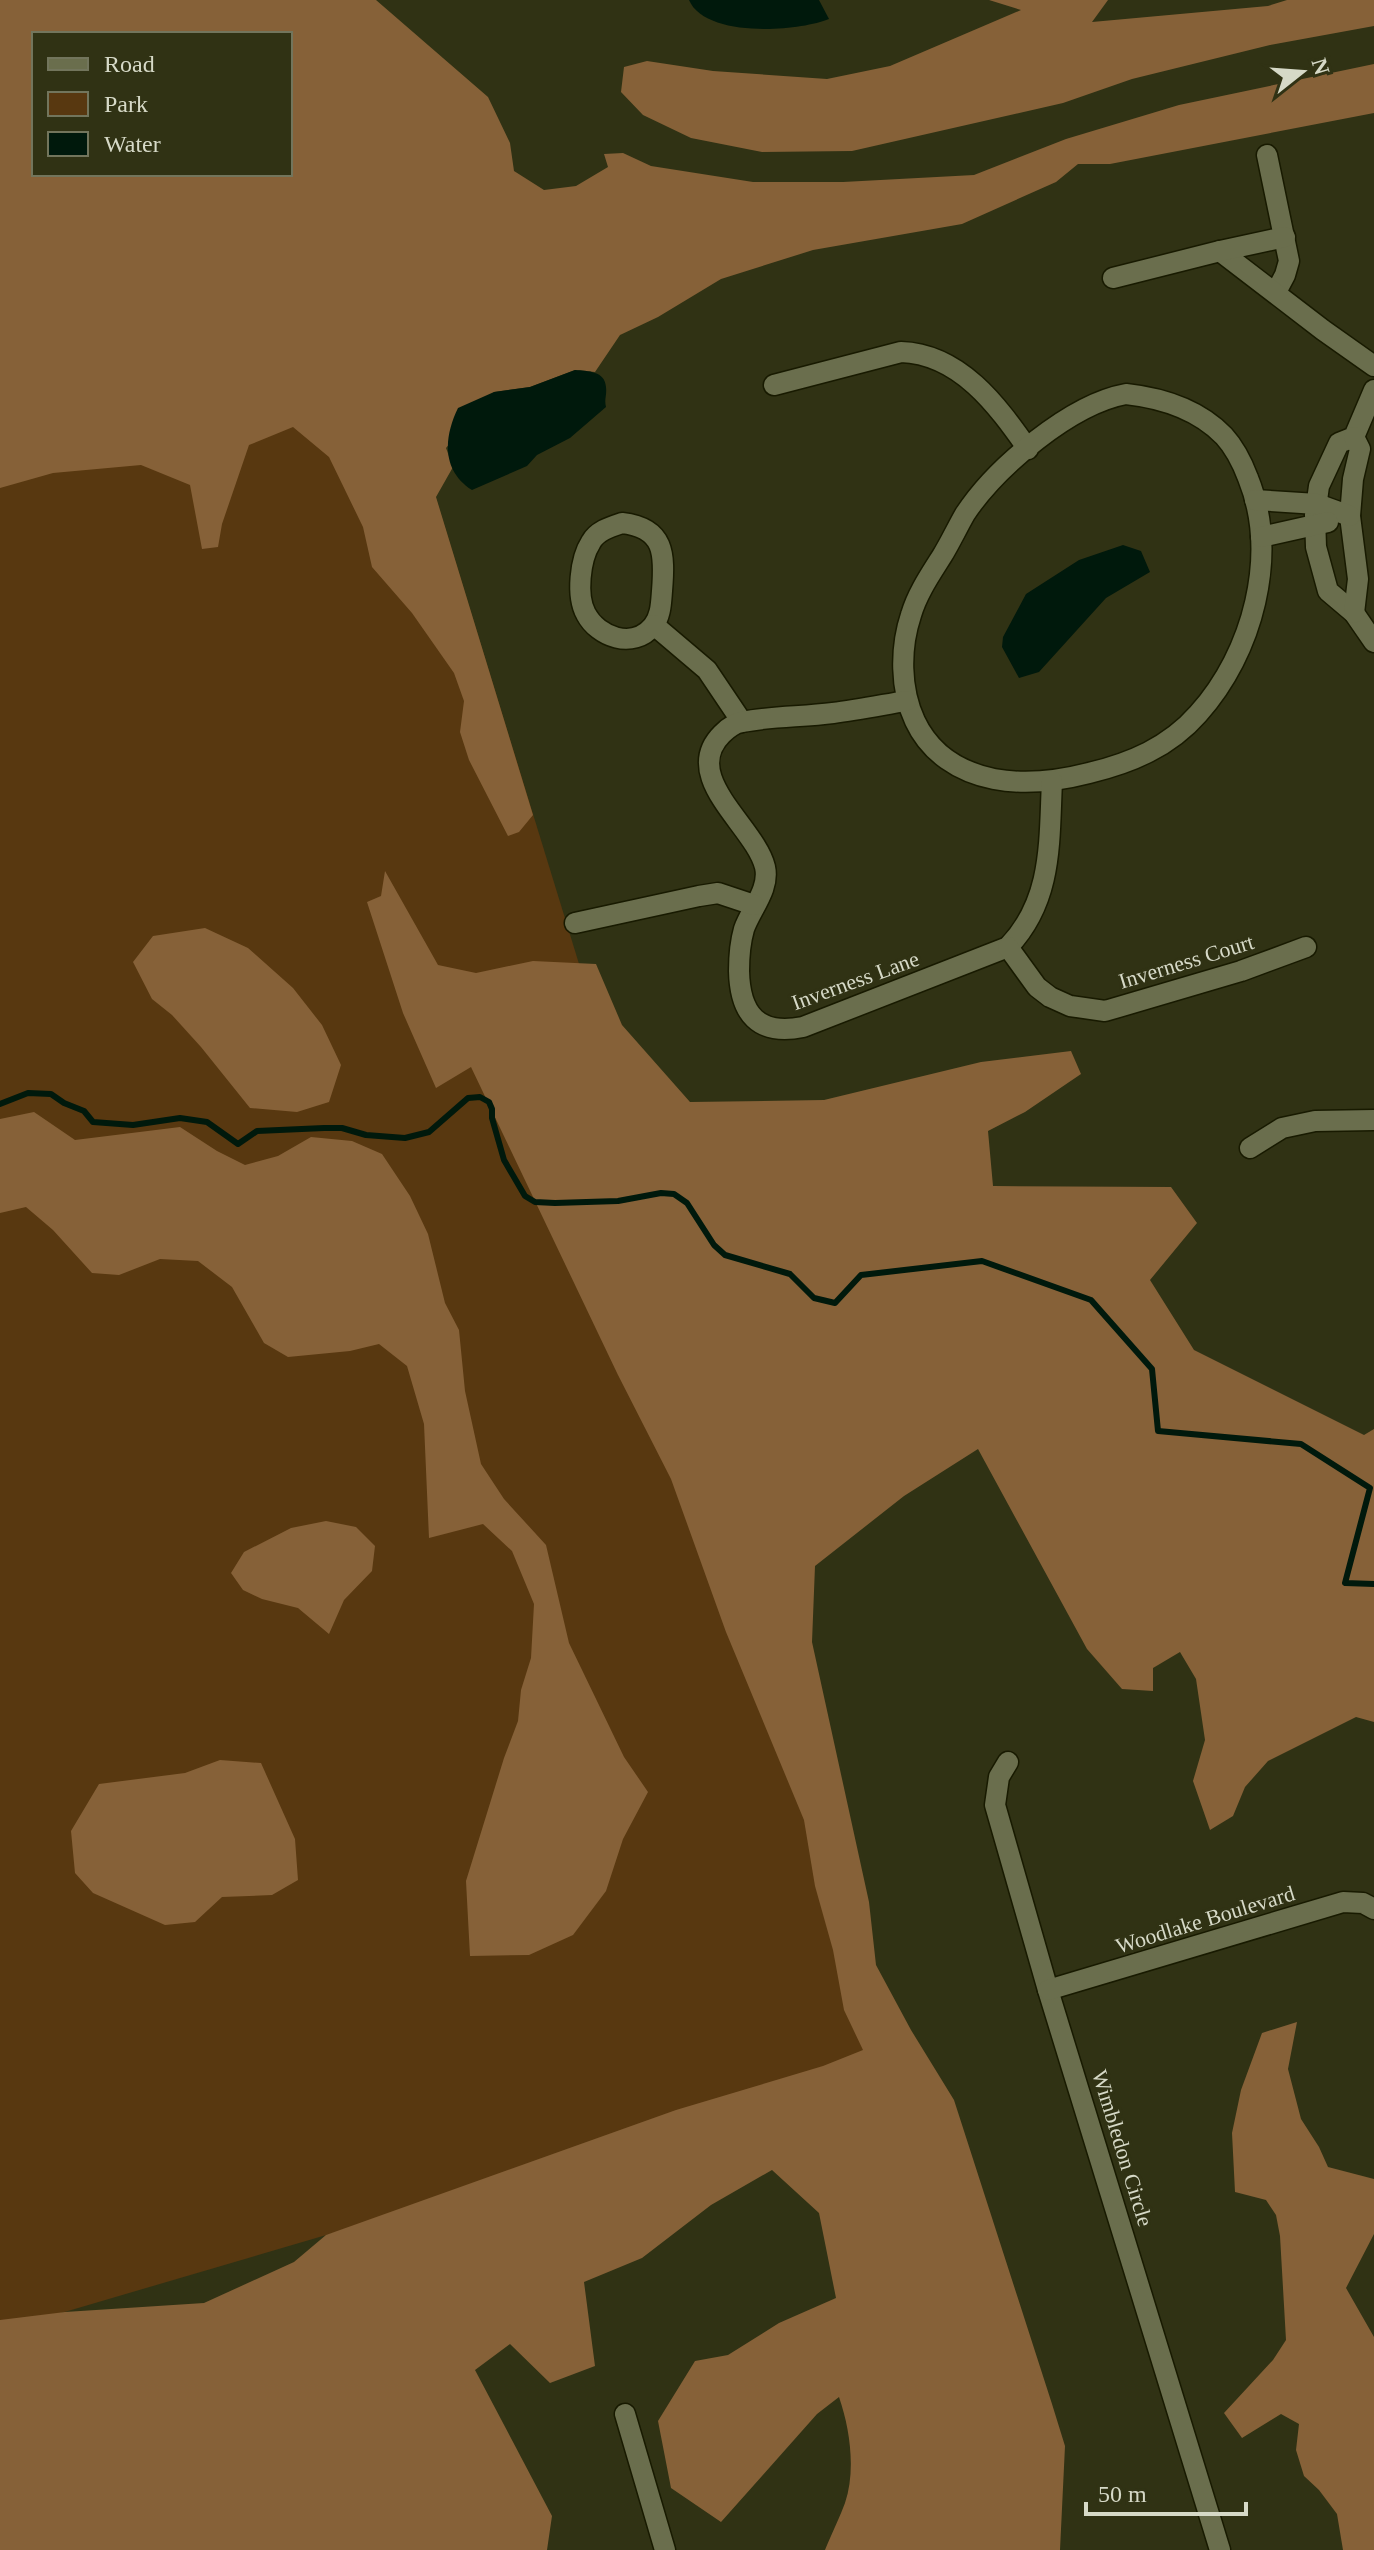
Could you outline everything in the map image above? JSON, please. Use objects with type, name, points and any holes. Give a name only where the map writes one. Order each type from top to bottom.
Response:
[{"type":"street","points":[[1267,155],[1289,261],[1276,292]]},
{"type":"street","points":[[1113,278],[1285,237]]},
{"type":"street","points":[[1220,251],[1374,366]]},
{"type":"street","points":[[774,385],[901,352],[918,353],[934,358],[977,386],[995,403],[1028,449]]},
{"type":"street","points":[[1374,390],[1354,437],[1339,443],[1319,486],[1315,526],[1316,547],[1328,591],[1354,613],[1374,642]]},
{"type":"street","points":[[1126,394],[1155,397],[1190,411],[1223,436],[1241,460],[1255,500],[1261,537],[1257,592],[1247,632],[1226,676],[1197,715],[1158,747],[1139,758],[1052,781],[1000,780],[960,769],[922,737],[906,701],[904,652],[910,617],[919,593],[966,514],[988,486],[1028,449],[1067,418],[1108,397],[1126,394]]},
{"type":"street","points":[[1354,437],[1360,449],[1353,479],[1350,516],[1358,579],[1354,613]]},
{"type":"street","points":[[1255,500],[1317,504],[1350,516]]},
{"type":"street","points":[[1261,537],[1350,516]]},
{"type":"street","points":[[622,523],[646,529],[655,537],[664,557],[661,606],[654,625],[637,635],[612,638],[601,632],[585,612],[580,597],[585,556],[597,534],[610,527],[622,523]]},
{"type":"street","points":[[654,625],[707,670],[742,722],[835,713],[906,701]]},
{"type":"street","name":"Inverness Lane","points":[[742,722],[723,732],[714,743],[709,770],[713,785],[759,850],[765,867],[764,888],[754,905],[739,950],[739,991],[745,1008],[755,1020],[784,1031],[803,1027],[1008,947]]},
{"type":"street","points":[[1008,947],[1023,932],[1043,887],[1048,861],[1052,781]]},
{"type":"street","points":[[575,923],[718,893],[754,905]]},
{"type":"street","name":"Inverness Court","points":[[1008,947],[1037,987],[1050,997],[1070,1006],[1105,1011],[1241,971],[1306,947]]},
{"type":"street","points":[[1250,1148],[1282,1128],[1315,1121],[1374,1120]]},
{"type":"street","name":"Wimbledon Circle","points":[[1008,1762],[999,1777],[995,1805],[1048,1990],[1220,2550]]},
{"type":"street","name":"Woodlake Boulevard","points":[[1048,1990],[1343,1902],[1363,1903],[1374,1909]]},
{"type":"street","points":[[625,2414],[665,2550]]},
{"type":"green space","points":[[384,329],[650,1195],[897,2067],[0,2331],[0,441]]},
{"type":"shaded area","points":[[0,0],[376,0],[488,97],[510,143],[514,171],[544,190],[576,186],[608,167],[604,154],[623,153],[651,166],[753,182],[843,182],[974,175],[1066,139],[1179,105],[1374,64],[1374,113],[1110,164],[1078,164],[1056,182],[962,224],[813,250],[721,279],[658,317],[620,335],[595,372],[575,370],[530,387],[494,392],[446,448],[453,467],[436,497],[533,815],[519,832],[508,836],[469,760],[460,732],[464,701],[454,673],[412,613],[372,567],[363,527],[329,457],[293,427],[249,445],[222,524],[218,547],[202,549],[190,485],[141,465],[53,473],[0,488]]},
{"type":"shaded area","points":[[989,0],[1108,0],[1092,22],[1268,6],[1287,0],[1374,0],[1374,26],[1270,45],[1132,79],[1063,103],[852,151],[762,152],[691,138],[643,115],[621,92],[624,67],[647,61],[713,71],[827,79],[890,66],[1021,10]]},
{"type":"shaded area","points":[[385,871],[438,965],[476,973],[533,961],[596,964],[622,1025],[690,1102],[824,1100],[981,1062],[1071,1051],[1081,1074],[1025,1112],[988,1131],[993,1186],[1171,1187],[1197,1223],[1150,1280],[1194,1350],[1364,1435],[1374,1429],[1374,1722],[1356,1717],[1268,1761],[1245,1787],[1233,1816],[1210,1830],[1193,1781],[1205,1740],[1196,1679],[1180,1652],[1153,1668],[1153,1691],[1122,1689],[1087,1649],[978,1449],[904,1496],[815,1566],[812,1642],[869,1902],[876,1965],[954,2100],[1052,2404],[1065,2446],[1060,2550],[825,2550],[845,2503],[850,2477],[849,2436],[839,2397],[817,2414],[721,2522],[671,2488],[658,2421],[695,2361],[728,2355],[779,2323],[836,2298],[819,2213],[772,2170],[711,2205],[642,2258],[584,2282],[595,2366],[550,2383],[510,2344],[475,2370],[552,2516],[547,2550],[0,2550],[0,2320],[65,2312],[204,2303],[294,2262],[326,2235],[676,2110],[823,2066],[863,2050],[844,2010],[833,1950],[815,1886],[804,1820],[726,1632],[671,1479],[471,1067],[436,1088],[403,1013],[367,902],[381,896]]},
{"type":"shaded area","points":[[205,928],[248,948],[293,988],[322,1025],[341,1065],[329,1102],[297,1112],[250,1108],[201,1047],[172,1015],[152,999],[133,962],[153,936]]},
{"type":"shaded area","points":[[34,1112],[75,1140],[180,1127],[245,1165],[278,1156],[311,1137],[352,1141],[382,1154],[410,1196],[428,1234],[445,1303],[459,1330],[465,1391],[481,1464],[504,1499],[546,1545],[569,1643],[624,1757],[648,1792],[623,1839],[606,1891],[573,1935],[529,1955],[470,1956],[466,1881],[518,1721],[521,1690],[531,1658],[534,1604],[512,1551],[483,1524],[429,1538],[424,1424],[407,1366],[379,1344],[350,1351],[288,1357],[264,1343],[232,1287],[198,1261],[160,1259],[119,1275],[92,1273],[53,1230],[26,1207],[0,1213],[0,1119]]},
{"type":"shaded area","points":[[326,1521],[356,1527],[375,1546],[372,1571],[344,1600],[329,1634],[298,1608],[262,1599],[243,1590],[231,1573],[244,1552],[291,1528]]},
{"type":"shaded area","points":[[220,1760],[261,1763],[295,1839],[298,1880],[272,1895],[222,1897],[195,1922],[165,1925],[93,1893],[75,1873],[71,1831],[99,1784],[185,1773]]},
{"type":"shaded area","points":[[1297,2022],[1288,2069],[1301,2119],[1328,2167],[1374,2179],[1374,2234],[1346,2288],[1374,2337],[1374,2550],[1343,2550],[1337,2514],[1304,2476],[1296,2450],[1299,2424],[1281,2414],[1242,2438],[1224,2413],[1273,2360],[1286,2340],[1276,2215],[1266,2200],[1235,2192],[1232,2133],[1241,2090],[1262,2033]]},
{"type":"water","points":[[689,0],[819,0],[829,19],[796,27],[753,29],[713,21],[698,12]]},
{"type":"water","points":[[575,370],[595,373],[603,378],[606,407],[570,438],[537,455],[527,466],[472,490],[462,482],[450,463],[448,452],[450,430],[458,408],[494,392],[530,387]]},
{"type":"water","points":[[1123,545],[1141,551],[1150,572],[1106,598],[1039,672],[1019,678],[1002,647],[1003,637],[1026,594],[1079,560]]},
{"type":"waterway","points":[[0,1104],[28,1093],[51,1094],[84,1111],[93,1122],[133,1125],[180,1118],[207,1122],[238,1144],[257,1131],[324,1128],[405,1138],[429,1132],[468,1098],[480,1097],[489,1102],[504,1160],[525,1196],[535,1202],[555,1203],[618,1201],[661,1193],[674,1194],[687,1203],[714,1245],[725,1255],[790,1274],[814,1298],[835,1303],[861,1275],[982,1261],[1091,1300],[1152,1369],[1158,1431],[1301,1444],[1370,1488],[1345,1583],[1374,1584]]}]
